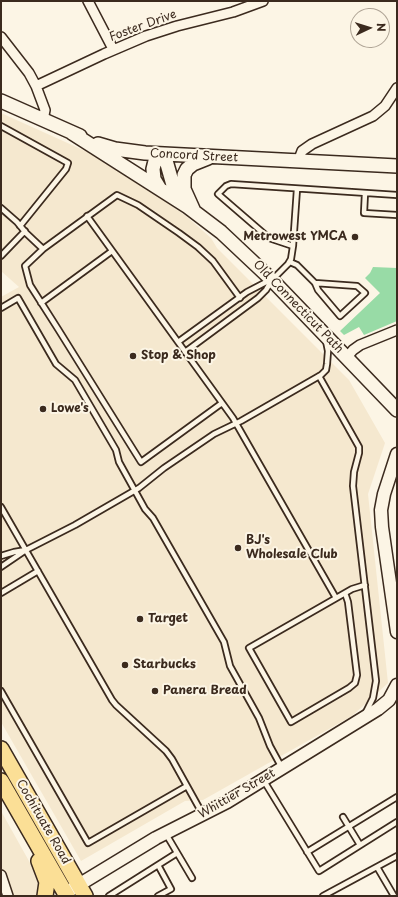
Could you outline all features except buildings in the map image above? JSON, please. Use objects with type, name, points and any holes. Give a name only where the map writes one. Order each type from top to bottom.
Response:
[{"type":"main road","name":"Concord Street","points":[[1,101],[98,144],[115,149],[162,154],[397,166]]},
{"type":"main road","name":"Old Connecticut Path","points":[[72,133],[194,211],[235,244],[272,280],[397,410]]},
{"type":"main road","name":"Old Connecticut Path","points":[[162,154],[166,161],[174,185],[194,211]]},
{"type":"main road","points":[[160,189],[154,179],[153,169],[155,161],[162,154]]},
{"type":"main road","points":[[194,211],[185,193],[183,182],[184,175],[187,169],[193,164],[213,157]]},
{"type":"main road","name":"Cochituate Road","points":[[1,749],[71,893]]},
{"type":"main road","name":"Cochituate Road","points":[[1,781],[71,893]]},
{"type":"main road","points":[[11,798],[44,874],[47,887],[45,896]]},
{"type":"street","points":[[88,1],[113,49]]},
{"type":"street","name":"Foster Drive","points":[[36,86],[113,49],[170,28],[233,12],[263,1]]},
{"type":"street","points":[[1,37],[29,73],[36,86],[45,110],[44,120]]},
{"type":"street","points":[[282,160],[299,159],[302,151],[312,144],[373,116],[385,106],[397,88]]},
{"type":"street","points":[[347,357],[360,345],[397,330]]},
{"type":"street","points":[[397,454],[384,494],[381,510],[382,527],[397,623]]},
{"type":"street","points":[[394,700],[397,685]]},
{"type":"street","name":"Whittier Street","points":[[71,893],[165,833],[227,802],[394,700]]},
{"type":"street","points":[[1,875],[8,896]]},
{"type":"lane","points":[[1,126],[68,163],[61,176],[20,226]]},
{"type":"lane","points":[[293,246],[269,238],[218,194],[229,184],[397,195]]},
{"type":"lane","points":[[185,352],[258,298],[266,290],[272,280],[290,262],[293,246],[297,189]]},
{"type":"lane","points":[[365,193],[364,213],[397,215]]},
{"type":"lane","points":[[222,403],[141,462],[30,285],[24,266],[42,249],[117,195],[138,205],[179,233],[213,261],[240,298]]},
{"type":"lane","points":[[1,208],[42,249]]},
{"type":"lane","points":[[87,216],[236,423],[336,598]]},
{"type":"lane","points":[[1,256],[25,231]]},
{"type":"lane","points":[[41,303],[112,251]]},
{"type":"lane","points":[[290,262],[297,265],[314,283],[340,316],[365,293],[357,286],[314,283]]},
{"type":"lane","points":[[178,342],[256,286],[272,280]]},
{"type":"lane","points":[[1,308],[18,298],[56,364],[72,376],[77,382],[116,450],[119,462],[146,510],[154,519],[224,642],[231,668],[259,718],[270,746],[282,768]]},
{"type":"lane","points":[[1,567],[26,550],[75,525],[144,485],[164,468],[210,436],[319,376],[326,370],[328,364],[328,351],[323,334]]},
{"type":"lane","points":[[319,376],[359,447],[353,482],[376,686],[370,704],[355,723]]},
{"type":"lane","points":[[1,507],[112,700],[164,748],[172,759],[202,815]]},
{"type":"lane","points":[[1,556],[26,550]]},
{"type":"lane","points":[[1,593],[38,571]]},
{"type":"lane","points":[[345,593],[348,599],[357,675],[355,683],[292,722],[249,648],[355,587],[365,585]]},
{"type":"lane","points":[[1,691],[88,844],[187,786]]},
{"type":"lane","points":[[263,780],[319,871],[397,822]]},
{"type":"lane","points":[[307,852],[397,797]]},
{"type":"lane","points":[[343,817],[360,845]]},
{"type":"lane","points":[[165,833],[192,878]]},
{"type":"lane","points":[[109,896],[177,853]]},
{"type":"lane","points":[[323,896],[397,856]]},
{"type":"lane","points":[[158,865],[171,889],[158,896]]},
{"type":"lane","points":[[377,867],[394,896]]},
{"type":"shaded area","points":[[1,113],[103,159],[186,216],[211,238],[217,248],[349,380],[385,443],[368,494],[388,683],[352,716],[203,800],[185,801],[81,861],[1,722],[1,297],[19,287],[1,271]]},
{"type":"shaded area","points":[[1,811],[39,879],[37,896],[1,896]]},
{"type":"green space","points":[[373,267],[397,268],[397,321],[364,335],[359,327],[344,335],[340,331],[380,293],[365,278]]},
{"type":"place","name":"Metrowest YMCA","points":[[355,237]]},
{"type":"place","name":"Stop & Shop","points":[[133,356]]},
{"type":"place","name":"Lowe's","points":[[43,409]]},
{"type":"place","name":"BJ's Wholesale Club","points":[[238,548]]},
{"type":"place","name":"Target","points":[[140,619]]},
{"type":"place","name":"Starbucks","points":[[125,665]]},
{"type":"place","name":"Panera Bread","points":[[155,691]]}]
